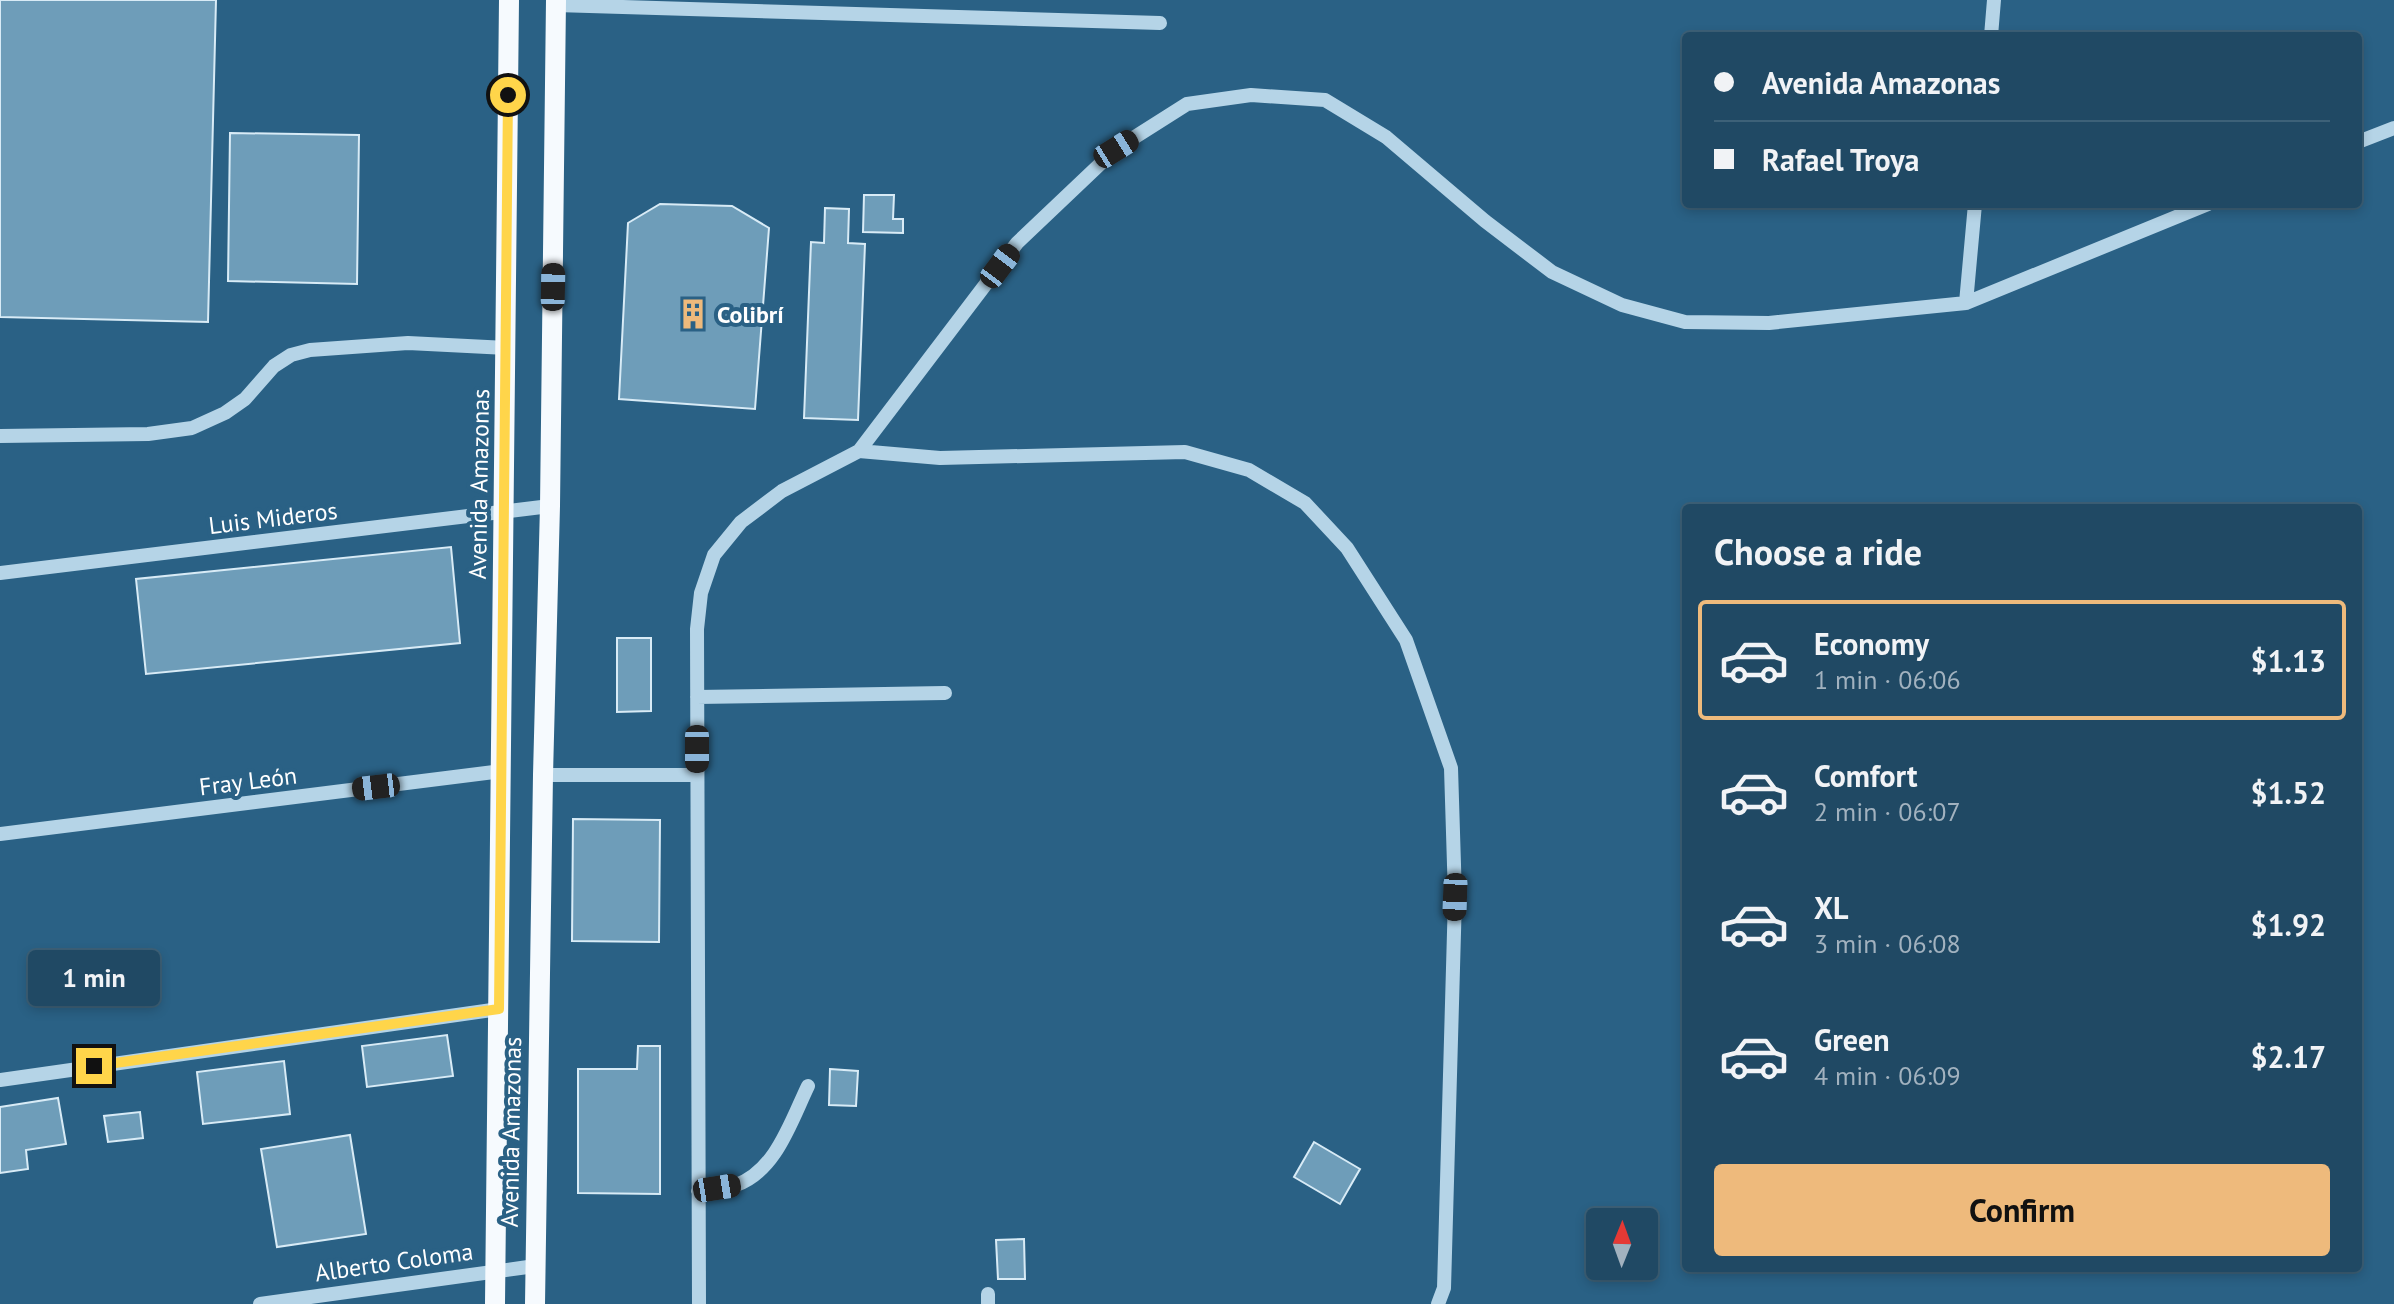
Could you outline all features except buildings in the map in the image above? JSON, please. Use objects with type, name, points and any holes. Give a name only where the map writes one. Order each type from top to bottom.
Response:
[{"type":"main road","name":"Avenida Amazonas","points":[[495,1304],[509,0]]},
{"type":"main road","name":"Avenida Amazonas","points":[[535,1304],[556,2]]},
{"type":"street","points":[[1991,32],[1994,0]]},
{"type":"street","points":[[556,2],[1160,23]]},
{"type":"street","points":[[699,1304],[697,629],[701,593],[714,555],[741,522],[782,491],[859,451],[1017,243],[1116,149],[1187,104],[1251,95],[1325,100],[1386,137],[1485,221],[1552,272],[1622,305],[1685,322],[1769,323],[1966,303],[2198,208]]},
{"type":"street","points":[[2362,140],[2394,128]]},
{"type":"street","points":[[1966,303],[1975,208]]},
{"type":"street","points":[[0,436],[148,434],[192,428],[225,413],[245,399],[274,366],[291,355],[310,350],[408,343],[507,348]]},
{"type":"street","points":[[859,451],[940,458],[1185,452],[1249,470],[1305,503],[1347,548],[1406,640],[1451,768],[1455,913],[1444,1288],[1438,1304]]},
{"type":"street","name":"Luis Mideros","points":[[0,573],[550,506]]},
{"type":"street","points":[[697,697],[945,693]]},
{"type":"street","name":"Fray León","points":[[0,834],[502,771]]},
{"type":"street","points":[[543,775],[697,775]]},
{"type":"street","points":[[0,1080],[499,1009]]},
{"type":"street","points":[[698,1191],[736,1186],[762,1169],[778,1146],[808,1086]]},
{"type":"street","name":"Alberto Coloma","points":[[260,1304],[535,1266]]},
{"type":"place","name":"Colibrí","points":[[693,314]]},
{"type":"route","points":[[94,1066],[499,1009],[508,95]]}]
